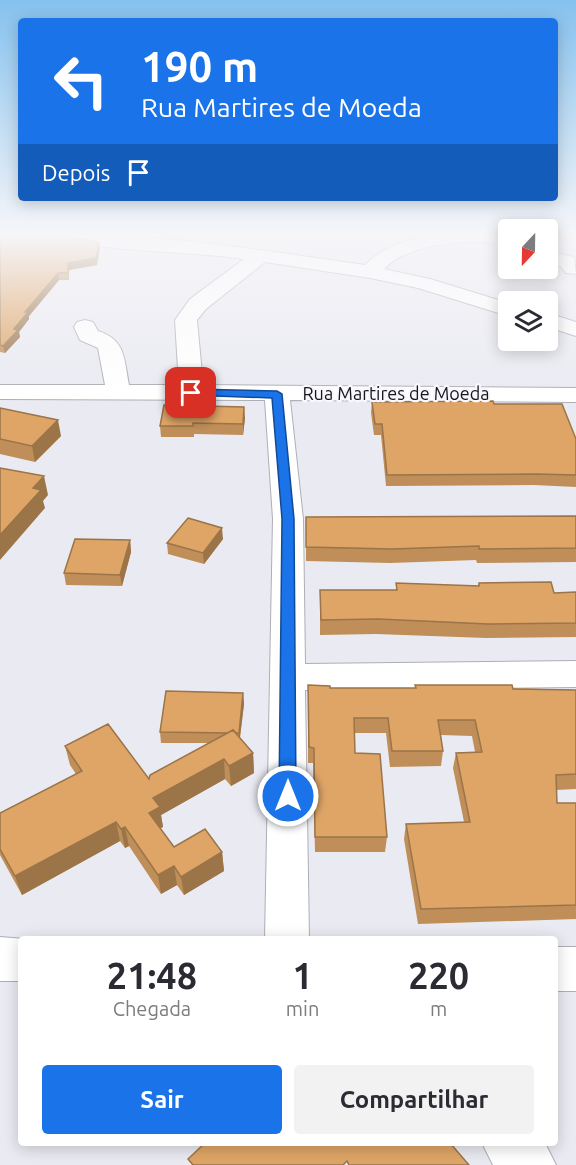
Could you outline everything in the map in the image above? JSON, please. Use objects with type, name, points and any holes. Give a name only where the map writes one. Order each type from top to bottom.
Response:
[{"type":"street","points":[[191,393],[186,320],[198,304],[220,287]]},
{"type":"street","points":[[437,287],[498,307]]},
{"type":"street","points":[[558,323],[576,329]]},
{"type":"street","points":[[85,327],[88,335],[103,340],[110,346],[110,358],[116,373],[118,393]]},
{"type":"street","name":"Rua Martires de Moeda","points":[[0,392],[576,395]]},
{"type":"street","points":[[277,394],[300,519],[289,677],[287,936]]},
{"type":"street","points":[[289,677],[576,674]]},
{"type":"street","points":[[0,959],[18,958]]},
{"type":"street","points":[[558,969],[576,969]]},
{"type":"street","points":[[511,1146],[530,1165]]},
{"type":"building","points":[[0,287],[46,287],[14,329],[18,330],[3,346],[0,345]]},
{"type":"building","points":[[493,401],[494,404],[562,404],[576,439],[576,475],[387,475],[382,424],[375,424],[372,402]]},
{"type":"building","points":[[164,405],[244,407],[243,424],[193,423],[193,426],[160,426]]},
{"type":"building","points":[[0,408],[58,420],[32,446],[0,439]]},
{"type":"building","points":[[0,468],[44,476],[33,488],[41,490],[0,535]]},
{"type":"building","points":[[576,516],[576,548],[306,547],[306,517]]},
{"type":"building","points":[[188,518],[222,528],[203,553],[167,543]]},
{"type":"building","points":[[75,539],[130,540],[120,575],[64,573]]},
{"type":"building","points":[[551,582],[554,593],[576,592],[576,623],[488,624],[378,619],[321,620],[320,590],[397,590],[396,583],[479,586],[479,583]]},
{"type":"building","points":[[308,685],[330,686],[330,688],[416,688],[415,685],[512,685],[513,689],[576,690],[576,774],[556,775],[557,803],[576,803],[576,905],[421,909],[406,824],[470,822],[456,753],[482,752],[475,720],[438,720],[443,751],[392,751],[388,718],[354,718],[355,753],[380,754],[387,837],[315,837],[314,748],[309,747]]},
{"type":"building","points":[[166,691],[243,693],[239,733],[233,730],[228,733],[160,732]]},
{"type":"building","points":[[108,724],[149,779],[150,775],[233,730],[253,753],[229,766],[224,759],[153,798],[160,807],[149,813],[174,847],[205,829],[222,852],[181,877],[174,866],[158,875],[125,827],[121,829],[116,822],[15,876],[0,849],[0,813],[82,771],[65,746]]},
{"type":"building","points":[[202,1146],[453,1146],[469,1165],[349,1165],[347,1161],[343,1165],[193,1165],[188,1159]]},
{"type":"route","points":[[191,393],[277,394],[288,519],[288,796]]}]
